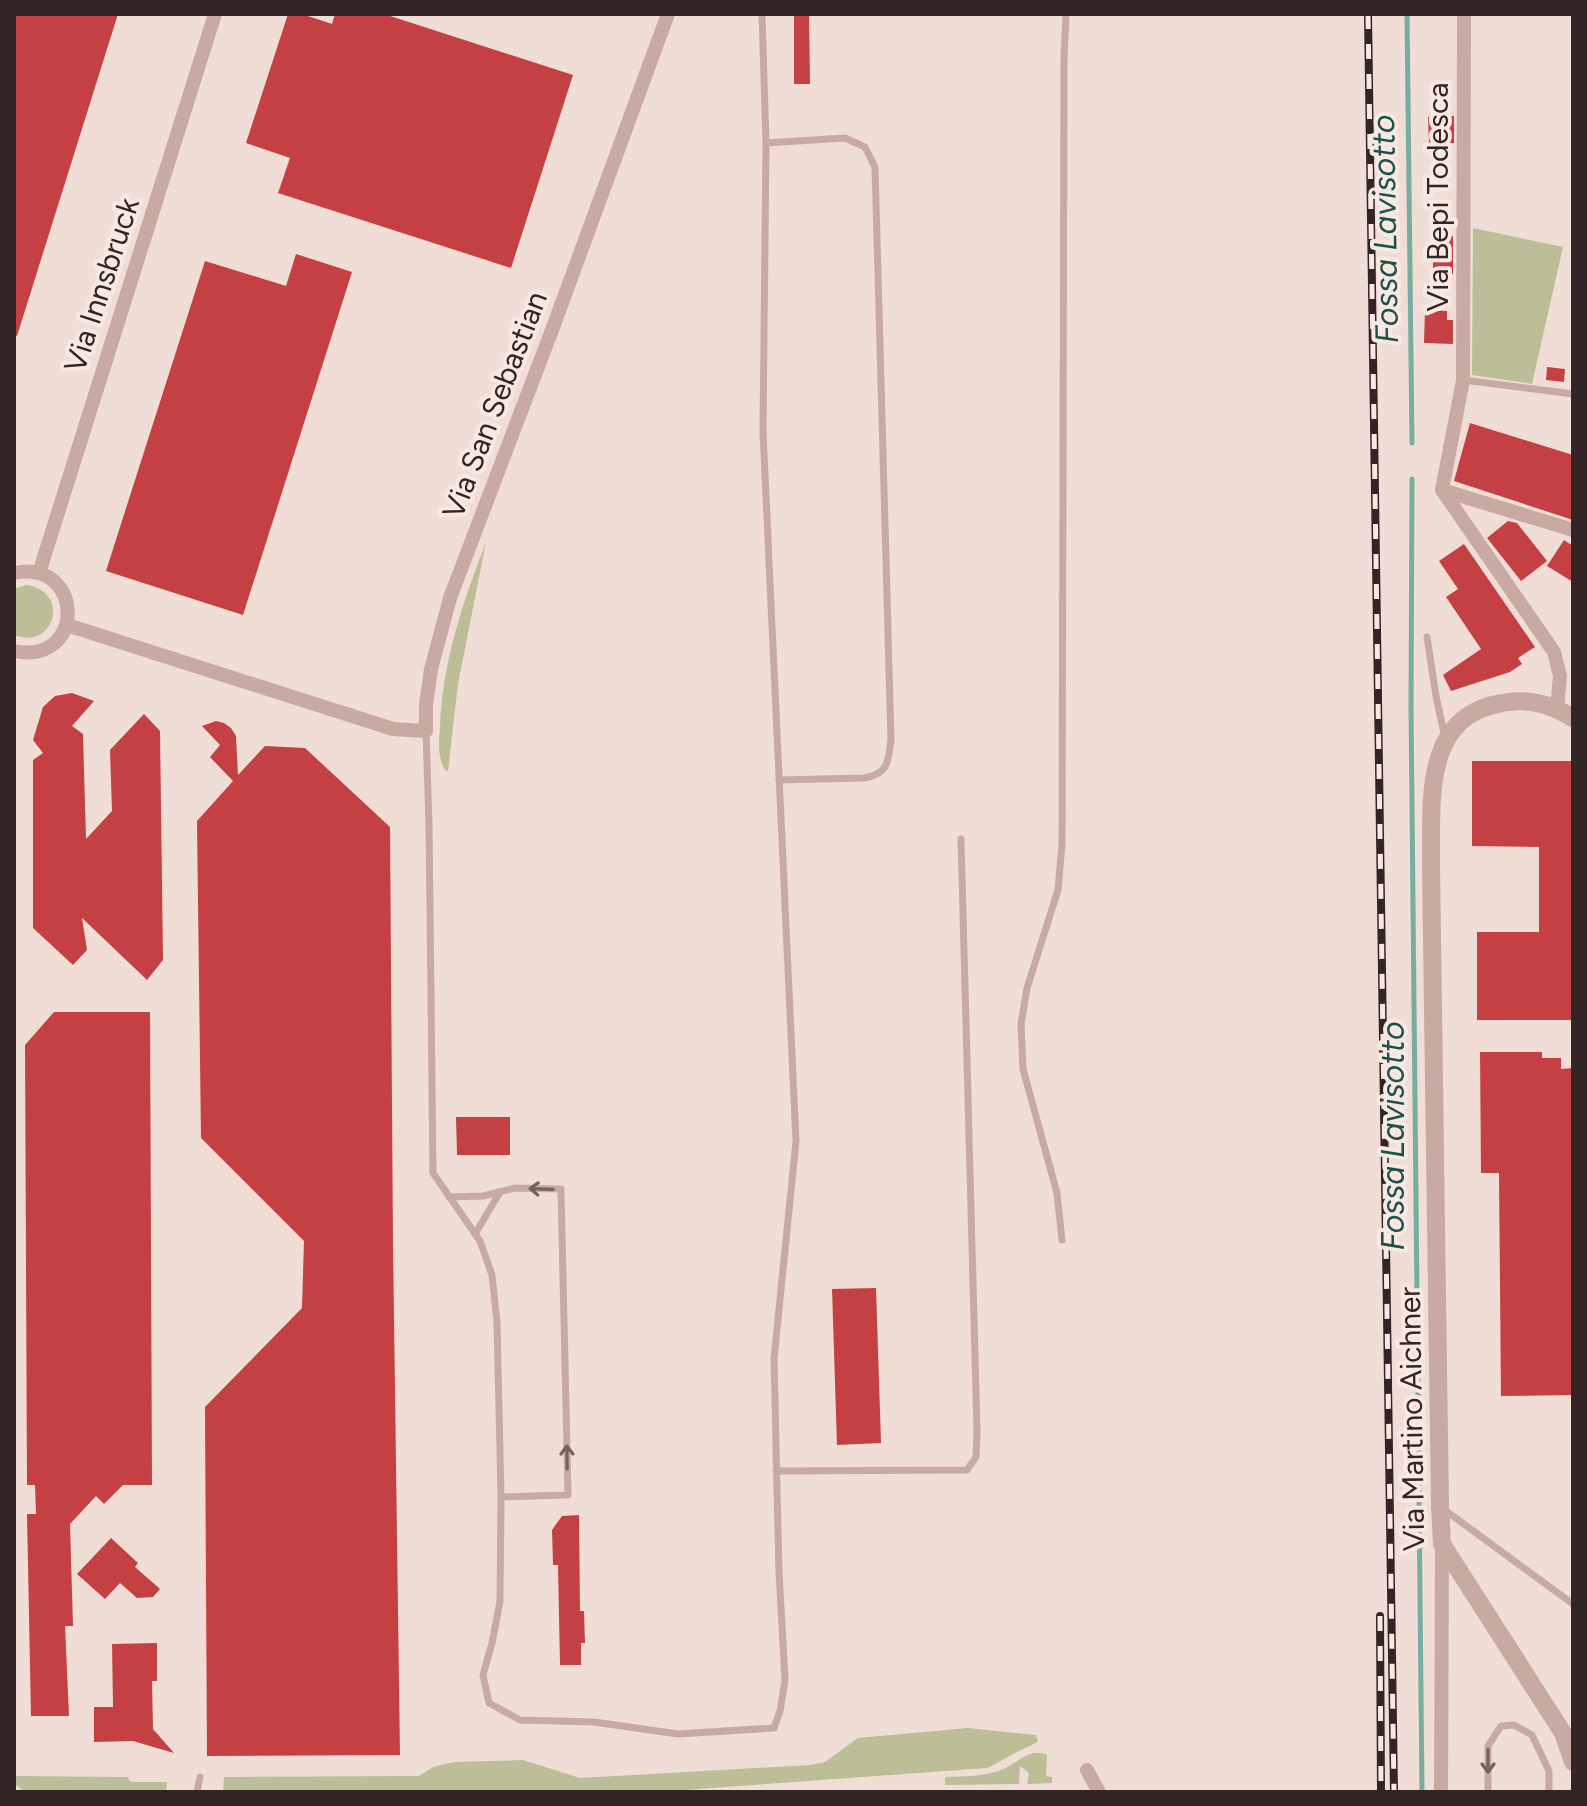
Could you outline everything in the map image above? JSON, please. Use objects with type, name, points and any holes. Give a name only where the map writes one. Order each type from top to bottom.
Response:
[{"type":"street","name":"Via Innsbruck","points":[[39,573],[215,14]]},
{"type":"street","name":"Via San Sebastian","points":[[426,731],[431,669],[450,598],[668,14]]},
{"type":"street","name":"Via Bepi Todesca","points":[[1442,490],[1463,380],[1464,14]]},
{"type":"street","points":[[1442,490],[1573,530]]},
{"type":"street","points":[[1442,490],[1554,652],[1560,676],[1557,708],[1573,718]]},
{"type":"street","points":[[14,573],[25,571],[51,578],[67,599],[69,612],[61,637],[51,646],[26,654],[14,651]]},
{"type":"street","points":[[67,625],[393,729],[426,731]]},
{"type":"street","name":"Via Martino Aichner","points":[[1441,1792],[1442,1544],[1431,810],[1433,773],[1446,741],[1471,713],[1490,705],[1510,702],[1533,702],[1557,708]]},
{"type":"street","points":[[1442,1544],[1563,1733],[1573,1762]]},
{"type":"street","points":[[1087,1770],[1099,1792]]},
{"type":"lane","points":[[762,14],[766,143],[763,432],[796,1141],[774,1359],[776,1471],[967,1470],[976,1457],[961,839]]},
{"type":"lane","points":[[1062,1240],[1057,1193],[1023,1069],[1021,1024],[1027,988],[1058,890],[1062,844],[1066,14]]},
{"type":"lane","points":[[766,143],[845,138],[865,147],[875,167],[891,740],[888,764],[877,776],[779,780]]},
{"type":"lane","points":[[1463,380],[1573,394]]},
{"type":"lane","points":[[1427,637],[1446,741]]},
{"type":"lane","name":"Via San Sebastian","points":[[426,731],[433,1173],[480,1241],[492,1275],[497,1322],[500,1601],[483,1675],[489,1703],[520,1720],[594,1722],[678,1734],[774,1728],[785,1680],[776,1471]]},
{"type":"lane","points":[[449,1197],[483,1196],[515,1188],[561,1189],[568,1495],[501,1497]]},
{"type":"lane","points":[[475,1234],[500,1192]]},
{"type":"lane","points":[[1440,1507],[1573,1604]]},
{"type":"lane","points":[[1488,1792],[1488,1746],[1501,1726],[1514,1725],[1532,1735],[1549,1771],[1549,1792]]},
{"type":"lane","points":[[197,1792],[200,1777]]},
{"type":"green space","points":[[1473,228],[1563,247],[1532,384],[1472,375]]},
{"type":"green space","points":[[486,542],[458,684],[448,771],[442,765],[439,749],[445,680],[462,610]]},
{"type":"green space","points":[[26,585],[40,590],[49,598],[53,608],[48,628],[40,635],[28,638],[14,635],[14,589]]},
{"type":"green space","points":[[968,1728],[1036,1735],[1038,1741],[987,1768],[656,1792],[223,1792],[224,1777],[419,1776],[433,1767],[454,1762],[523,1760],[580,1778],[810,1765],[825,1762],[858,1738]]},
{"type":"green space","points":[[1033,1753],[1047,1755],[1046,1776],[1052,1777],[1052,1783],[1027,1784],[1029,1773],[1020,1766],[1019,1784],[945,1785],[945,1777],[992,1773]]},
{"type":"green space","points":[[14,1776],[128,1777],[134,1782],[167,1782],[166,1792],[24,1792],[14,1783]]},
{"type":"building","points":[[14,14],[118,14],[17,336],[14,335]]},
{"type":"building","points":[[288,14],[302,14],[332,24],[335,14],[384,14],[573,75],[511,268],[278,193],[290,158],[246,143]]},
{"type":"building","points":[[794,14],[809,14],[810,84],[794,84]]},
{"type":"building","points":[[1454,116],[1454,143],[1429,143],[1428,117]]},
{"type":"building","points":[[1433,236],[1453,236],[1453,274],[1433,273]]},
{"type":"building","points":[[296,254],[352,272],[243,615],[106,571],[205,261],[286,286]]},
{"type":"building","points":[[1425,310],[1447,311],[1447,320],[1453,320],[1453,344],[1424,343]]},
{"type":"building","points":[[1547,367],[1565,369],[1564,382],[1546,380]]},
{"type":"building","points":[[1470,423],[1573,455],[1573,520],[1454,481]]},
{"type":"building","points":[[1508,521],[1517,523],[1547,561],[1521,581],[1487,538]]},
{"type":"building","points":[[1564,540],[1573,546],[1573,582],[1547,566]]},
{"type":"building","points":[[1464,544],[1535,647],[1518,658],[1522,664],[1510,672],[1451,691],[1443,675],[1481,649],[1446,597],[1458,589],[1439,561]]},
{"type":"building","points":[[72,693],[94,701],[72,726],[83,734],[86,839],[112,811],[110,750],[144,714],[160,731],[163,960],[147,980],[82,918],[87,950],[73,965],[33,928],[33,760],[43,753],[33,740],[43,707],[55,696]]},
{"type":"building","points":[[216,721],[231,728],[236,736],[238,775],[265,746],[305,748],[390,827],[400,1755],[207,1756],[205,1407],[302,1308],[304,1241],[201,1138],[197,821],[233,781],[210,757],[220,745],[202,726]]},
{"type":"building","points":[[1472,761],[1573,761],[1573,1020],[1477,1020],[1477,932],[1539,932],[1539,847],[1472,846]]},
{"type":"building","points":[[54,1012],[150,1012],[152,1485],[123,1485],[104,1504],[96,1496],[70,1524],[73,1626],[65,1626],[69,1716],[31,1716],[27,1514],[36,1514],[35,1485],[27,1485],[25,1045]]},
{"type":"building","points":[[1480,1052],[1542,1052],[1542,1058],[1561,1058],[1561,1069],[1573,1068],[1573,1395],[1501,1396],[1499,1173],[1481,1173]]},
{"type":"building","points":[[456,1117],[510,1117],[510,1155],[457,1155]]},
{"type":"building","points":[[876,1288],[881,1443],[837,1445],[832,1289]]},
{"type":"building","points":[[579,1515],[580,1611],[584,1611],[585,1643],[581,1643],[581,1665],[560,1665],[558,1565],[553,1565],[552,1530],[562,1516]]},
{"type":"building","points":[[111,1538],[138,1563],[135,1567],[160,1589],[153,1597],[137,1598],[120,1583],[105,1599],[77,1574]]},
{"type":"building","points":[[157,1643],[157,1681],[152,1681],[153,1729],[174,1753],[133,1741],[94,1742],[94,1707],[113,1707],[112,1644]]},
{"type":"waterway","name":"Fossa Lavisotto","points":[[1407,14],[1412,443]]},
{"type":"waterway","name":"Fossa Lavisotto","points":[[1412,479],[1411,708],[1422,1792]]},
{"type":"railway","points":[[1368,14],[1394,1792]]},
{"type":"railway","points":[[1380,1616],[1381,1792]]}]
